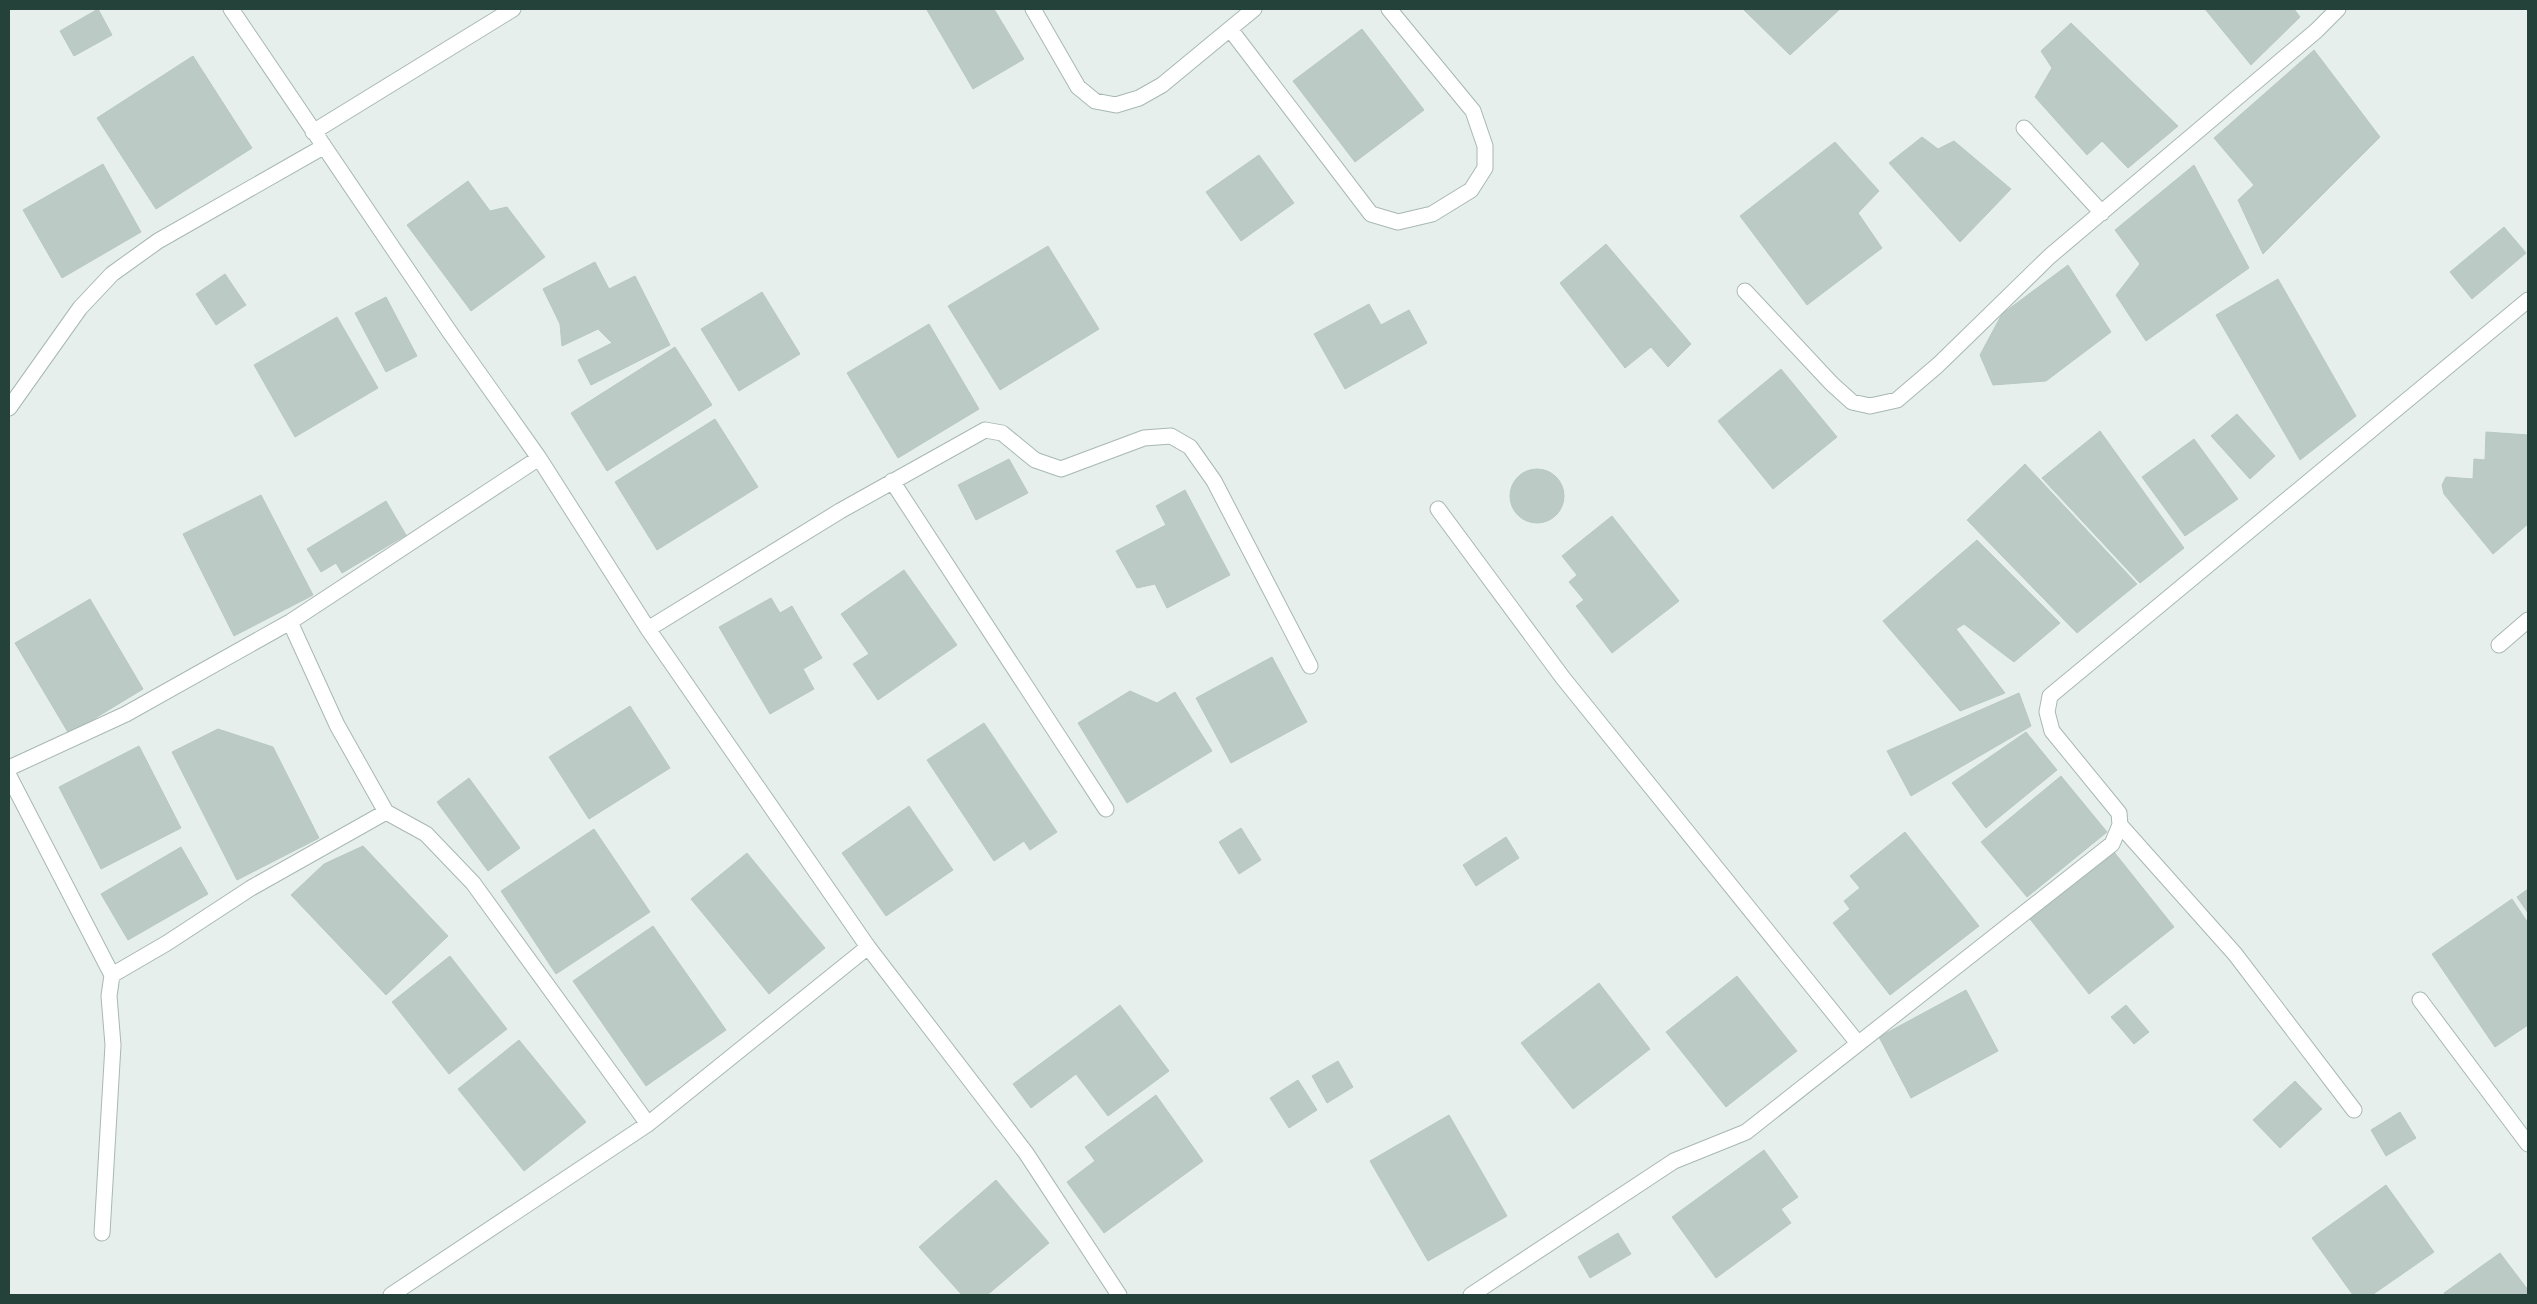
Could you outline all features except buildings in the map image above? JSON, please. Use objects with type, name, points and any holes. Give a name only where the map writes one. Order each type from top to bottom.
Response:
[{"type":"street","points":[[231,9],[449,331],[539,458],[648,629],[868,947],[1026,1152],[1119,1295]]},
{"type":"street","points":[[313,132],[513,9]]},
{"type":"street","points":[[1033,9],[1078,87],[1095,101],[1116,105],[1139,98],[1162,85],[1254,9]]},
{"type":"street","points":[[1230,29],[1371,214],[1398,222],[1432,214],[1472,190],[1485,168],[1485,146],[1473,111],[1389,9]]},
{"type":"street","points":[[1745,291],[1832,384],[1852,402],[1870,406],[1897,400],[1938,366],[2050,256],[2316,31],[2338,9]]},
{"type":"street","points":[[2024,128],[2102,213]]},
{"type":"street","points":[[9,408],[80,308],[112,274],[158,241],[323,147]]},
{"type":"street","points":[[1471,1295],[1674,1161],[1746,1132],[2112,844],[2120,825],[2119,813],[2052,731],[2047,712],[2050,696],[2528,300]]},
{"type":"street","points":[[648,629],[754,562],[892,481],[986,430],[1002,433],[1035,460],[1061,469],[1144,438],[1171,436],[1190,447],[1214,481],[1310,666]]},
{"type":"street","points":[[9,768],[126,714],[290,622],[539,458]]},
{"type":"street","points":[[892,481],[1106,808]]},
{"type":"street","points":[[1438,509],[1562,678],[1858,1042]]},
{"type":"street","points":[[2500,645],[2528,620]]},
{"type":"street","points":[[290,622],[338,725],[386,812],[426,834],[473,883],[648,1124]]},
{"type":"street","points":[[9,776],[112,976],[109,996],[114,1045],[102,1233]]},
{"type":"street","points":[[112,976],[167,943],[251,888],[386,812]]},
{"type":"street","points":[[2120,825],[2235,954],[2354,1110]]},
{"type":"street","points":[[391,1295],[648,1124],[868,947]]},
{"type":"street","points":[[2420,1000],[2528,1144]]}]
